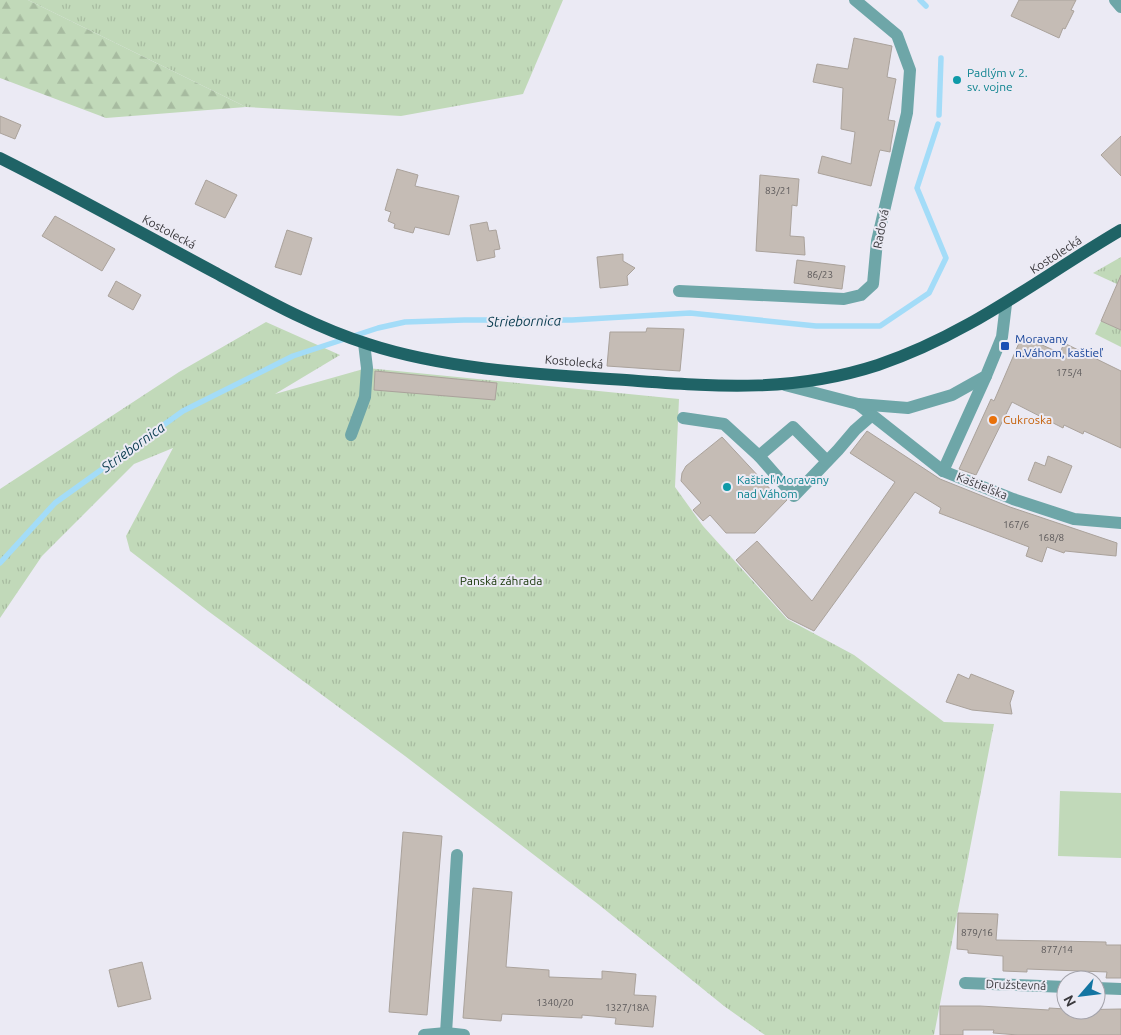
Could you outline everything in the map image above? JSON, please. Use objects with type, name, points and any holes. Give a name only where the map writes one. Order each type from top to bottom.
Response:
[{"type":"main road","name":"Kostolecká","points":[[0,158],[270,302],[364,343],[430,359],[525,372],[679,384],[785,385],[834,377],[881,364],[944,338],[1006,304],[1121,230]]},
{"type":"street","name":"Radová","points":[[679,291],[844,299],[861,295],[873,284],[877,241],[907,113],[910,70],[897,35],[855,0]]},
{"type":"street","points":[[1115,0],[1121,7]]},
{"type":"street","points":[[986,376],[1002,337],[1006,304]]},
{"type":"street","points":[[352,435],[365,397],[367,368],[364,343]]},
{"type":"street","name":"Kostolecká","points":[[785,385],[858,404],[908,408],[952,395],[986,376]]},
{"type":"street","name":"Kaštieľska","points":[[986,376],[943,471],[1013,499],[1074,519],[1121,523]]},
{"type":"street","name":"Kostolecká","points":[[858,404],[943,471]]},
{"type":"street","points":[[683,418],[724,424],[759,456],[794,496],[855,430],[871,416]]},
{"type":"street","points":[[759,456],[793,427],[827,461]]},
{"type":"street","points":[[446,1033],[457,855]]},
{"type":"street","name":"Družstevná","points":[[965,984],[1056,987]]},
{"type":"street","points":[[1106,988],[1121,989]]},
{"type":"street","points":[[424,1035],[446,1033],[464,1035]]},
{"type":"green space","points":[[0,0],[28,0],[246,107],[106,118],[0,78]]},
{"type":"green space","points":[[28,0],[563,0],[523,94],[401,116],[246,107]]},
{"type":"green space","points":[[1121,257],[1121,282],[1117,284],[1093,273]]},
{"type":"green space","points":[[1101,321],[1121,330],[1121,347],[1095,334]]},
{"type":"green space","name":"Panská záhrada","points":[[266,322],[340,355],[275,394],[367,368],[679,399],[675,487],[703,526],[787,619],[854,655],[944,722],[994,724],[934,1035],[765,1035],[724,1006],[598,904],[405,756],[130,551],[126,536],[173,448],[134,464],[42,556],[0,618],[0,489],[179,372]]},
{"type":"green space","points":[[1060,791],[1121,793],[1121,858],[1058,856]]},
{"type":"building","points":[[1019,0],[1076,0],[1071,10],[1074,11],[1059,38],[1011,16]]},
{"type":"building","points":[[854,38],[892,46],[887,77],[896,79],[888,120],[895,121],[890,152],[880,150],[871,186],[818,173],[822,156],[851,164],[855,132],[841,129],[843,88],[813,82],[817,64],[848,69]]},
{"type":"building","points":[[0,116],[21,125],[15,139],[0,133]]},
{"type":"building","points":[[1121,136],[1121,176],[1101,155]]},
{"type":"building","points":[[397,169],[418,175],[415,186],[459,196],[449,235],[415,227],[413,233],[394,228],[395,224],[388,221],[391,212],[385,210]]},
{"type":"building","points":[[760,175],[799,179],[797,206],[792,205],[790,236],[804,237],[805,255],[756,251]]},
{"type":"building","points":[[206,180],[237,195],[225,218],[195,204]]},
{"type":"building","points":[[55,216],[115,249],[102,271],[42,236]]},
{"type":"building","points":[[487,222],[489,231],[496,230],[500,249],[494,250],[495,257],[477,261],[470,225]]},
{"type":"building","points":[[287,230],[312,238],[301,275],[275,267]]},
{"type":"building","points":[[623,254],[623,261],[635,268],[627,276],[628,285],[600,288],[597,257]]},
{"type":"building","points":[[797,260],[845,266],[842,289],[794,283]]},
{"type":"building","points":[[1121,275],[1121,330],[1101,321]]},
{"type":"building","points":[[116,281],[141,295],[133,310],[108,296]]},
{"type":"building","points":[[647,328],[684,329],[680,371],[607,366],[610,332],[646,332]]},
{"type":"building","points":[[1022,336],[1060,353],[1064,343],[1121,371],[1121,448],[1084,431],[1083,434],[1064,425],[1063,428],[1012,402],[976,475],[959,469],[991,399],[994,401]]},
{"type":"building","points":[[375,371],[497,383],[495,400],[374,390]]},
{"type":"building","points":[[867,431],[940,479],[1010,507],[1117,543],[1116,556],[1065,551],[1064,553],[1047,547],[1042,562],[1026,556],[1029,547],[939,513],[941,508],[915,492],[814,631],[788,618],[736,560],[757,541],[812,601],[895,482],[850,453]]},
{"type":"building","name":"Kaštieľ Moravany nad Váhom","points":[[722,437],[774,493],[781,493],[787,500],[755,533],[726,533],[710,515],[703,521],[693,510],[701,503],[681,481],[682,473],[686,466]]},
{"type":"building","points":[[1048,456],[1072,466],[1061,493],[1028,480],[1035,462],[1045,466]]},
{"type":"building","points":[[958,674],[969,679],[971,674],[1014,691],[1010,703],[1012,714],[972,710],[946,702]]},
{"type":"building","points":[[403,832],[442,836],[427,1015],[389,1012]]},
{"type":"building","points":[[473,888],[512,892],[506,967],[549,970],[549,977],[602,979],[602,971],[636,974],[634,995],[656,996],[653,1027],[615,1024],[616,1018],[582,1015],[582,1018],[502,1014],[501,1021],[463,1018]]},
{"type":"building","points":[[958,913],[998,914],[996,940],[1106,942],[1106,945],[1121,945],[1121,978],[1106,978],[1106,970],[1027,969],[1027,972],[1003,971],[1003,956],[968,953],[968,950],[957,949]]},
{"type":"building","points":[[142,962],[151,999],[118,1007],[109,970]]},
{"type":"building","points":[[940,1006],[1049,1010],[1049,1008],[1056,1008],[1056,1020],[1106,1020],[1106,1009],[1121,1009],[1121,1035],[1018,1035],[993,1033],[994,1030],[963,1030],[963,1035],[940,1035]]},
{"type":"waterway","name":"Striebornica","points":[[920,0],[926,6]]},
{"type":"waterway","name":"Striebornica","points":[[939,115],[941,58]]},
{"type":"waterway","name":"Striebornica","points":[[0,563],[55,503],[183,411],[293,356],[378,328],[405,322],[572,320],[690,313],[816,326],[880,326],[929,293],[946,258],[917,188],[938,124]]},
{"type":"place","name":"Padlým v 2. sv. vojne","points":[[957,80]]},
{"type":"place","name":"Moravany n.Váhom, kaštieľ","points":[[1005,346]]},
{"type":"place","name":"Cukroska","points":[[993,420]]},
{"type":"place","name":"Kaštieľ Moravany nad Váhom","points":[[727,487]]}]
